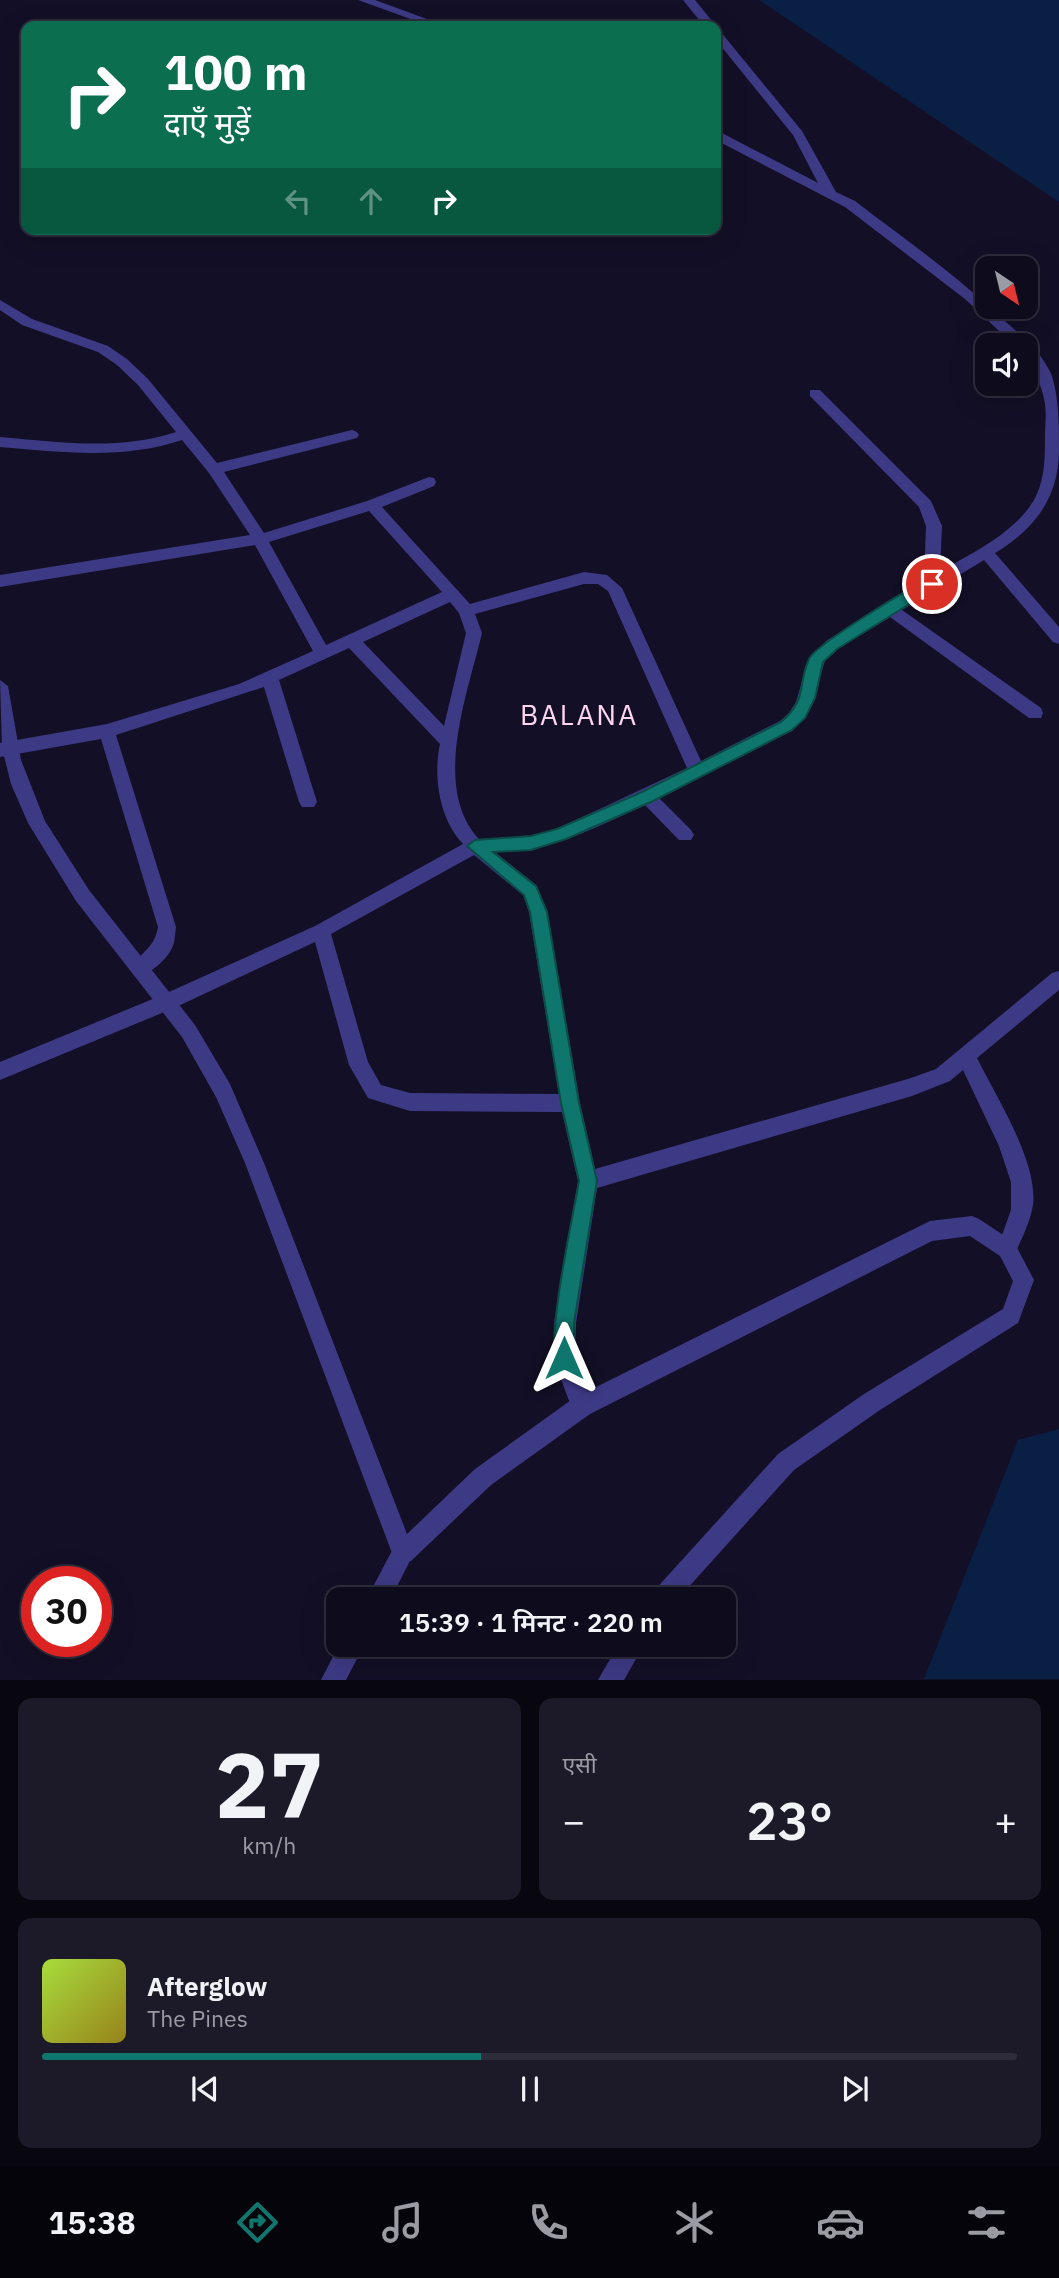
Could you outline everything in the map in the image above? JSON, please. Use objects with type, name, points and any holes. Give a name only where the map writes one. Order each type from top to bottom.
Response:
[{"type":"street","points":[[364,0],[425,21]]},
{"type":"street","points":[[689,0],[706,21]]},
{"type":"street","points":[[721,39],[798,134],[830,193]]},
{"type":"street","points":[[721,138],[850,204],[970,296],[1010,333]]},
{"type":"street","points":[[0,304],[27,321],[103,349],[143,382],[214,469],[261,539],[322,653]]},
{"type":"street","points":[[0,1071],[167,1002],[321,930],[475,846],[531,843],[561,835],[647,796],[786,726],[800,714],[807,698],[816,659],[832,645],[985,551],[1025,522],[1044,496],[1052,464],[1052,401],[1045,375],[1038,365]]},
{"type":"street","points":[[815,393],[926,505],[934,526],[932,584]]},
{"type":"street","points":[[0,442],[130,449],[159,444],[185,434]]},
{"type":"street","points":[[214,469],[352,435]]},
{"type":"street","points":[[0,581],[261,539],[372,505],[429,482]]},
{"type":"street","points":[[372,505],[453,594],[466,611],[474,633],[446,756],[447,794],[463,833],[475,846],[531,891],[538,912],[570,1103],[588,1181],[565,1323],[564,1358],[582,1406]]},
{"type":"street","points":[[985,551],[1059,638]]},
{"type":"street","points":[[466,611],[584,578],[602,579],[614,588],[696,771]]},
{"type":"street","points":[[5,749],[107,731],[270,679],[453,594]]},
{"type":"street","points":[[890,610],[1035,713]]},
{"type":"street","points":[[351,640],[449,742]]},
{"type":"street","points":[[270,679],[308,802]]},
{"type":"street","points":[[0,685],[5,749],[20,786],[61,866],[167,1002],[210,1067],[244,1138],[403,1553]]},
{"type":"street","points":[[107,731],[167,927],[164,946],[141,968]]},
{"type":"street","points":[[647,796],[685,835]]},
{"type":"street","points":[[321,930],[359,1065],[375,1092],[410,1102],[570,1103]]},
{"type":"street","points":[[588,1181],[912,1087],[943,1075],[967,1058],[1059,979]]},
{"type":"street","points":[[967,1058],[1017,1168],[1023,1198],[1018,1225],[1007,1249]]},
{"type":"street","points":[[384,1587],[403,1553],[483,1477],[582,1406],[930,1231],[972,1226],[1007,1249],[1024,1280],[1011,1316],[872,1402],[786,1462],[673,1587]]},
{"type":"street","points":[[332,1679],[345,1657]]},
{"type":"street","points":[[610,1679],[624,1657]]},
{"type":"water","points":[[759,0],[1059,0],[1059,202]]},
{"type":"water","points":[[1059,1429],[1059,1679],[924,1679],[1018,1440]]},
{"type":"district","name":"BALANA","points":[[579,715]]},
{"type":"route","points":[[564,1358],[565,1323],[588,1181],[570,1103],[538,912],[531,891],[475,846],[531,843],[561,835],[647,796],[786,726],[800,714],[807,698],[816,659],[832,645],[932,584]]}]
